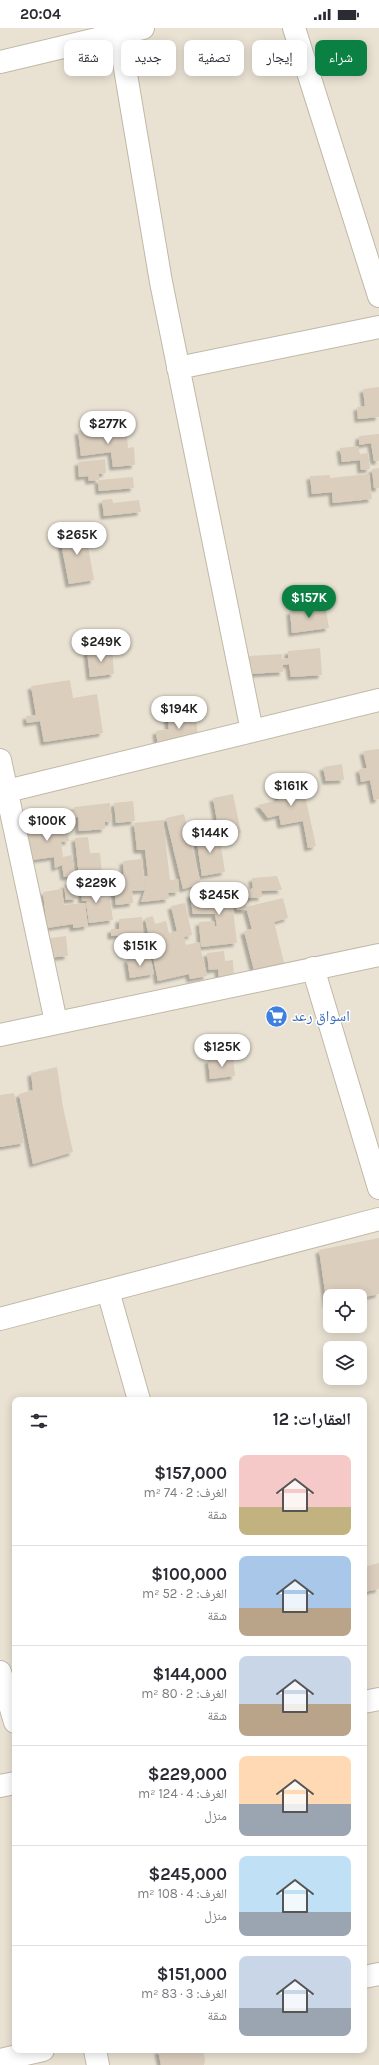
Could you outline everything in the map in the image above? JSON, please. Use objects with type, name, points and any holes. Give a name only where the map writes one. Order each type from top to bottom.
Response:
[{"type":"street","points":[[0,62],[143,28]]},
{"type":"street","points":[[294,28],[379,296]]},
{"type":"street","points":[[119,33],[161,282],[252,731]]},
{"type":"street","points":[[178,368],[379,327]]},
{"type":"street","points":[[7,791],[379,700]]},
{"type":"street","points":[[0,760],[56,1022]]},
{"type":"street","points":[[0,1035],[379,955]]},
{"type":"street","points":[[313,968],[379,1188]]},
{"type":"street","points":[[0,1319],[379,1219]]},
{"type":"street","points":[[108,1290],[138,1397]]},
{"type":"street","points":[[0,1672],[12,1712]]},
{"type":"street","points":[[367,1701],[379,1699]]},
{"type":"street","points":[[0,1786],[12,1783]]},
{"type":"street","points":[[367,1976],[379,1974]]},
{"type":"street","points":[[0,2060],[30,2053]]},
{"type":"street","points":[[96,2053],[98,2065]]},
{"type":"shaded area","points":[[0,28],[379,28],[379,2065],[0,2065]]},
{"type":"building","points":[[379,387],[379,417],[358,419],[357,407],[365,406],[363,389]]},
{"type":"building","points":[[126,426],[128,448],[134,447],[135,465],[113,467],[111,452],[81,456],[78,431]]},
{"type":"building","points":[[379,434],[379,461],[374,461],[371,443],[359,445],[359,436]]},
{"type":"building","points":[[358,446],[360,454],[368,453],[370,469],[361,470],[360,460],[342,462],[340,448]]},
{"type":"building","points":[[105,459],[106,473],[99,474],[99,480],[133,477],[134,488],[99,491],[98,480],[89,481],[88,476],[79,477],[78,462]]},
{"type":"building","points":[[379,468],[379,488],[374,488],[372,469]]},
{"type":"building","points":[[369,474],[372,499],[333,503],[332,492],[312,494],[310,476],[330,475],[330,478]]},
{"type":"building","points":[[112,499],[113,503],[139,500],[141,512],[104,516],[102,500]]},
{"type":"building","points":[[85,529],[94,580],[69,584],[59,533]]},
{"type":"building","points":[[325,604],[329,628],[292,633],[290,611]]},
{"type":"building","points":[[320,648],[322,675],[291,677],[289,664],[283,665],[283,672],[250,674],[249,656],[282,654],[282,659],[288,658],[288,651]]},
{"type":"building","points":[[112,649],[114,674],[90,677],[87,651]]},
{"type":"building","points":[[70,680],[73,698],[97,694],[103,733],[44,742],[40,721],[27,723],[26,716],[36,715],[31,686]]},
{"type":"building","points":[[195,710],[199,744],[158,747],[156,731],[169,729],[167,714]]},
{"type":"building","points":[[379,749],[379,799],[374,800],[370,780],[361,782],[359,769],[367,768],[363,751]]},
{"type":"building","points":[[342,764],[344,780],[326,781],[323,767]]},
{"type":"building","points":[[301,777],[316,846],[308,848],[303,821],[281,825],[279,815],[268,818],[258,805],[279,800],[275,782]]},
{"type":"building","points":[[233,794],[241,833],[226,836],[225,831],[219,832],[213,798]]},
{"type":"building","points":[[133,801],[135,821],[116,823],[114,803]]},
{"type":"building","points":[[110,803],[112,822],[105,822],[105,829],[79,831],[78,817],[69,818],[68,812],[74,811],[74,807]]},
{"type":"building","points":[[184,814],[201,884],[183,889],[166,818]]},
{"type":"building","points":[[66,817],[69,841],[61,842],[63,857],[72,855],[75,876],[64,877],[62,865],[55,868],[54,857],[25,861],[20,823]]},
{"type":"building","points":[[163,820],[170,880],[178,879],[179,892],[168,893],[169,899],[141,902],[145,890],[144,876],[148,876],[145,850],[137,850],[134,823]]},
{"type":"building","points":[[219,833],[225,872],[202,876],[196,836]]},
{"type":"building","points":[[88,837],[90,853],[100,853],[102,874],[79,877],[75,838]]},
{"type":"building","points":[[142,859],[145,890],[132,891],[133,903],[116,905],[114,887],[105,888],[104,876],[124,874],[123,861]]},
{"type":"building","points":[[277,876],[282,890],[261,891],[262,897],[249,898],[249,890],[253,888],[252,878]]},
{"type":"building","points":[[98,883],[100,900],[110,899],[113,920],[89,923],[86,902],[94,901],[82,901],[81,884]]},
{"type":"building","points":[[75,884],[77,899],[66,900],[64,885]]},
{"type":"building","points":[[245,884],[246,910],[237,910],[236,901],[232,901],[237,943],[201,947],[199,922],[214,921],[215,926],[217,926],[215,914],[193,914],[190,894],[206,892],[208,899],[232,896],[232,885]]},
{"type":"building","points":[[62,889],[64,905],[85,903],[88,926],[73,928],[73,924],[47,928],[43,892]]},
{"type":"building","points":[[283,898],[288,918],[274,922],[286,971],[256,978],[244,931],[252,929],[246,907]]},
{"type":"building","points":[[185,903],[192,935],[184,937],[186,945],[199,942],[207,976],[190,979],[189,974],[158,981],[145,918],[153,916],[155,924],[166,921],[169,933],[177,931],[171,906]]},
{"type":"building","points":[[142,917],[143,934],[111,936],[111,929],[119,929],[119,919]]},
{"type":"building","points":[[66,936],[68,956],[45,958],[43,939]]},
{"type":"building","points":[[224,951],[225,961],[233,960],[234,976],[219,977],[218,969],[209,970],[207,953]]},
{"type":"building","points":[[150,955],[154,974],[130,978],[127,959]]},
{"type":"building","points":[[233,1056],[235,1076],[210,1079],[208,1060]]},
{"type":"building","points":[[57,1067],[63,1107],[73,1152],[33,1164],[19,1094],[33,1090],[31,1073]]},
{"type":"building","points":[[14,1093],[24,1143],[0,1147],[0,1095]]},
{"type":"building","points":[[379,1238],[379,1294],[367,1297],[367,1289],[325,1289],[319,1250]]},
{"type":"building","points":[[379,1563],[379,1589],[367,1591],[367,1566]]},
{"type":"building","points":[[159,2053],[204,2053],[205,2059],[204,2065],[161,2065]]},
{"type":"place","name":"اسواق رعد","points":[[276,1016]]}]
